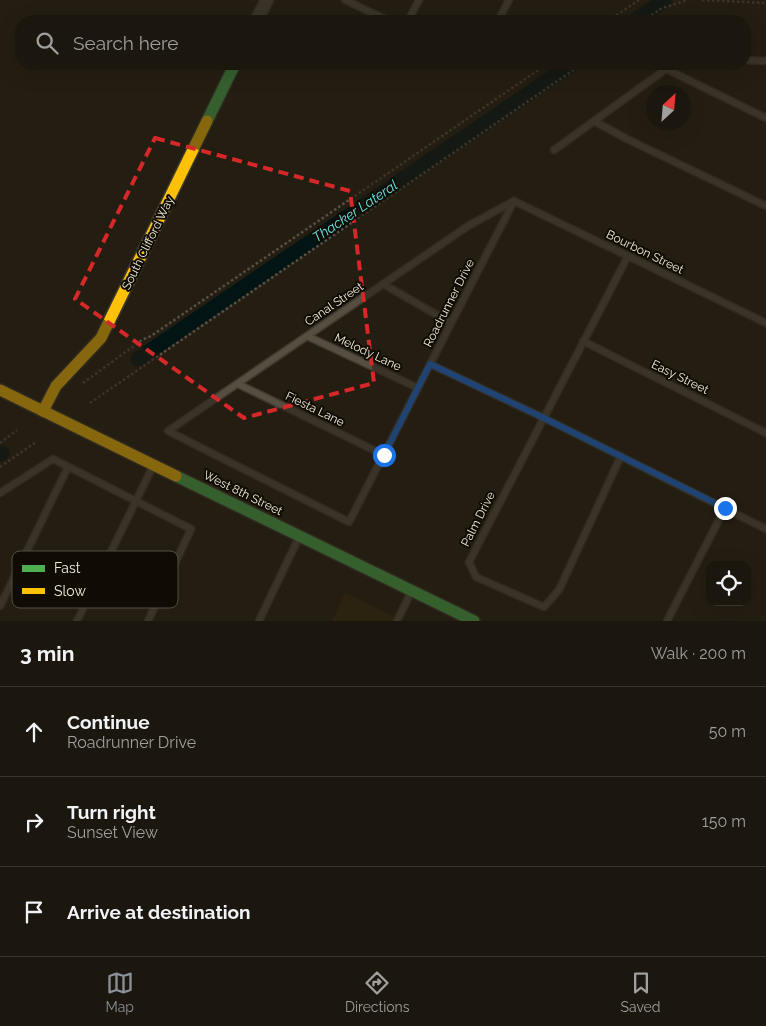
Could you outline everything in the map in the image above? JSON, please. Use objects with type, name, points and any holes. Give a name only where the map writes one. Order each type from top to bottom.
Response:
[{"type":"main road","name":"South Clifford Way","points":[[43,411],[56,386],[101,338],[232,70]]},
{"type":"main road","name":"West 8th Street","points":[[1,392],[474,621]]},
{"type":"street","points":[[259,15],[267,0]]},
{"type":"lane","points":[[345,0],[376,15]]},
{"type":"lane","points":[[411,15],[419,0]]},
{"type":"lane","points":[[501,15],[508,0]]},
{"type":"lane","points":[[751,60],[766,61]]},
{"type":"lane","points":[[554,150],[665,70]]},
{"type":"lane","points":[[668,70],[766,118]]},
{"type":"lane","points":[[594,121],[766,206]]},
{"type":"lane","name":"Bourbon Street","points":[[514,201],[766,324]]},
{"type":"lane","name":"Canal Street","points":[[349,522],[168,431],[468,226],[514,201]]},
{"type":"lane","name":"Roadrunner Drive","points":[[349,522],[514,201]]},
{"type":"lane","name":"Palm Drive","points":[[621,456],[559,590],[544,607],[476,577],[469,562],[628,256]]},
{"type":"lane","points":[[384,284],[451,323]]},
{"type":"lane","name":"Melody Lane","points":[[307,336],[418,388]]},
{"type":"lane","name":"Easy Street","points":[[583,341],[766,432]]},
{"type":"lane","points":[[430,364],[544,418],[766,529]]},
{"type":"lane","name":"Fiesta Lane","points":[[238,384],[384,455]]},
{"type":"lane","points":[[0,493],[53,459],[191,529],[178,557]]},
{"type":"lane","points":[[111,551],[154,465]]},
{"type":"lane","points":[[27,551],[68,467]]},
{"type":"lane","points":[[667,621],[725,508]]},
{"type":"lane","points":[[259,621],[300,536]]},
{"type":"lane","points":[[0,606],[12,581]]},
{"type":"lane","points":[[397,621],[412,590]]},
{"type":"lane","points":[[77,621],[83,608]]},
{"type":"lane","points":[[148,621],[154,608]]},
{"type":"path","points":[[617,15],[639,0]]},
{"type":"path","points":[[652,15],[662,8],[688,0]]},
{"type":"path","points":[[702,0],[766,3]]},
{"type":"path","points":[[81,384],[142,340],[160,331],[538,70]]},
{"type":"path","points":[[90,404],[573,70]]},
{"type":"path","points":[[0,442],[17,430]]},
{"type":"path","points":[[0,468],[36,442]]},
{"type":"highlighted area","points":[[155,138],[350,191],[374,383],[244,418],[75,299]]},
{"type":"shaded area","points":[[345,593],[403,621],[332,621]]},
{"type":"waterway","name":"Thacker Lateral","points":[[643,15],[665,0]]},
{"type":"waterway","name":"Thacker Lateral","points":[[138,359],[563,70]]},
{"type":"traffic: fast","points":[[207,121],[232,70]]},
{"type":"traffic: fast","points":[[176,476],[474,621]]},
{"type":"traffic: slow","points":[[43,411],[56,386],[101,338],[207,121]]},
{"type":"traffic: slow","points":[[0,390],[176,476]]},
{"type":"route","points":[[384,455],[430,364],[725,508]]}]
